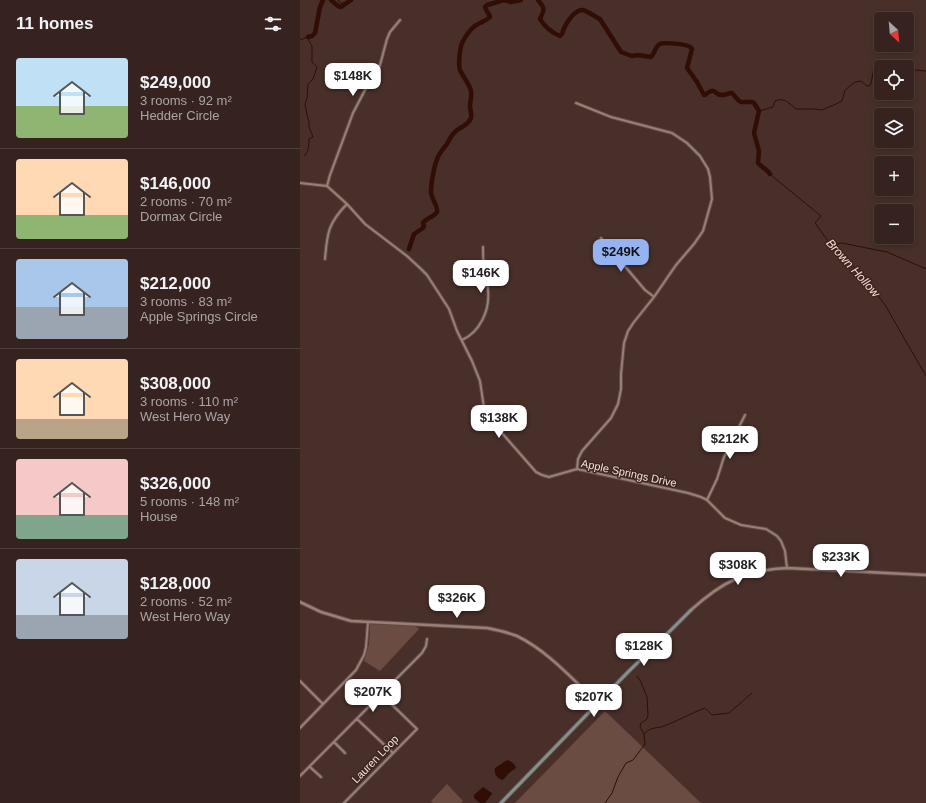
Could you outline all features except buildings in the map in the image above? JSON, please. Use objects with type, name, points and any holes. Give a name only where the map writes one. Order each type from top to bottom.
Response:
[{"type":"main road","points":[[501,803],[691,610]]},
{"type":"street","points":[[300,183],[326,186],[354,108],[375,76],[380,65],[387,39],[393,28],[400,20]]},
{"type":"street","points":[[576,103],[610,117],[672,132],[688,143],[700,156],[708,169],[712,199],[705,228],[634,322],[627,336],[623,353],[620,374],[621,389],[617,408],[611,418],[582,451],[578,459],[577,469]]},
{"type":"street","name":"Apple Springs Drive","points":[[326,186],[365,224],[407,256],[421,269],[439,293],[449,309],[457,331],[472,362],[479,380],[484,408],[490,419],[536,472],[549,477],[577,469],[701,497],[707,500],[725,518],[741,525],[766,529],[777,536],[785,551],[787,568]]},
{"type":"street","points":[[325,259],[327,236],[330,225],[346,204]]},
{"type":"street","points":[[601,238],[641,285],[654,297]]},
{"type":"street","points":[[462,340],[480,325],[488,299],[488,289],[483,263],[483,248]]},
{"type":"street","points":[[707,500],[717,479],[724,457],[745,415]]},
{"type":"street","points":[[691,610],[706,596],[736,578],[766,570],[787,568],[926,575]]},
{"type":"street","points":[[300,602],[321,612],[351,621],[487,628],[516,636],[543,652],[598,703]]},
{"type":"street","points":[[300,728],[356,670],[366,647],[368,622]]},
{"type":"street","points":[[300,776],[422,653],[426,646],[427,639]]},
{"type":"street","points":[[300,681],[324,704]]},
{"type":"street","name":"Lauren Loop","points":[[344,803],[417,729],[381,694]]},
{"type":"street","points":[[357,719],[393,753]]},
{"type":"street","points":[[334,742],[345,753]]},
{"type":"street","points":[[310,766],[321,777]]},
{"type":"shaded area","points":[[370,624],[415,626],[419,629],[380,671],[364,661],[369,644]]},
{"type":"shaded area","points":[[605,711],[701,803],[515,803]]},
{"type":"shaded area","points":[[507,760],[513,763],[516,768],[502,780],[496,775],[495,768]]},
{"type":"shaded area","points":[[447,784],[463,801],[461,803],[433,803],[431,801]]},
{"type":"shaded area","points":[[483,787],[492,794],[485,803],[480,803],[474,798],[474,795]]},
{"type":"waterway","points":[[308,37],[315,33],[320,7],[323,0]]},
{"type":"waterway","points":[[331,0],[341,7],[351,0]]},
{"type":"waterway","points":[[338,0],[340,3],[347,3]]},
{"type":"waterway","points":[[504,0],[511,2],[521,0]]},
{"type":"waterway","points":[[409,249],[414,234],[423,228],[424,221],[437,212],[431,192],[434,169],[439,155],[453,134],[467,124],[471,118],[471,91],[459,67],[462,43],[467,34],[477,24],[487,20],[490,17],[485,7],[504,0]]},
{"type":"waterway","name":"Brown Hollow","points":[[538,0],[544,9],[540,19],[548,29],[560,36],[573,15],[576,12],[583,10],[600,19],[621,52],[632,56],[638,55],[651,57],[657,46],[662,43],[680,44],[691,47],[692,49],[687,68],[704,95],[712,91],[719,95],[732,93],[741,102],[754,103],[759,111],[754,133],[759,151],[758,163],[770,174]]},
{"type":"waterway","points":[[300,40],[308,37],[312,46],[312,62],[317,67],[313,79],[308,84],[305,104],[309,127],[313,137],[309,139],[308,150],[304,156]]},
{"type":"waterway","points":[[759,111],[773,107],[775,101],[778,100],[784,100],[796,109],[822,110],[842,101],[845,90],[855,82],[861,81],[869,86],[871,84],[874,67]]},
{"type":"waterway","points":[[914,70],[926,71]]},
{"type":"waterway","name":"Brown Hollow","points":[[772,176],[821,216],[815,223],[831,245],[864,277],[885,305],[926,376]]},
{"type":"waterway","points":[[831,245],[842,243],[887,252],[926,269]]},
{"type":"waterway","points":[[605,803],[612,793],[618,777],[626,763],[633,760],[645,744],[644,734],[640,727],[641,723],[646,720],[648,716],[647,697],[637,676]]},
{"type":"waterway","points":[[644,734],[647,731],[669,724],[705,708],[712,715],[729,713],[752,693]]}]
